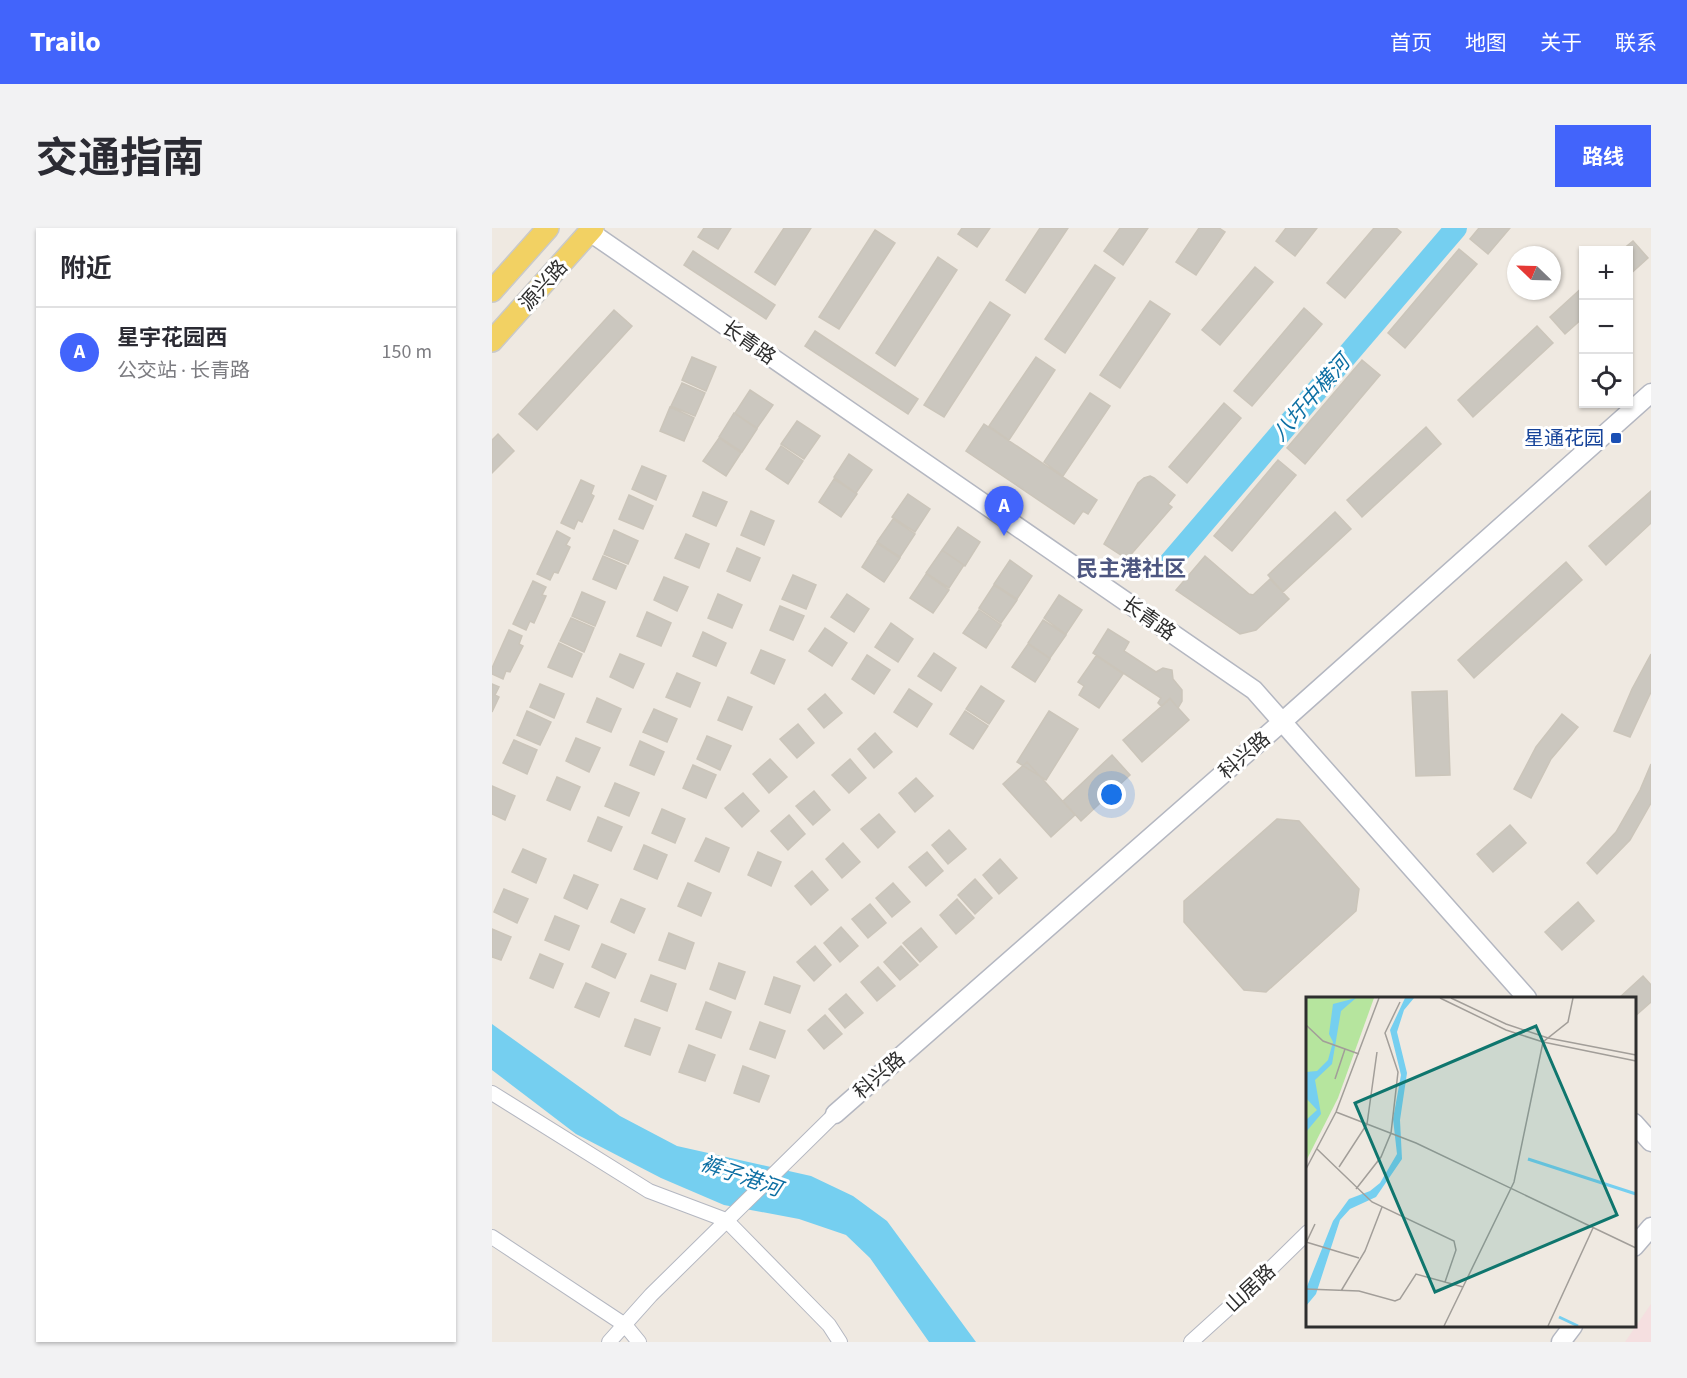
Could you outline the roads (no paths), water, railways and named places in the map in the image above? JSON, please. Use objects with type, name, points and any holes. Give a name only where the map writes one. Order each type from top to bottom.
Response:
[{"type":"main road","name":"源兴路","points":[[492,291],[548,228]]},
{"type":"main road","name":"源兴路","points":[[492,341],[590,229]]},
{"type":"street","name":"长青路","points":[[590,229],[1254,690],[1525,997]]},
{"type":"street","name":"科兴路","points":[[835,1114],[1282,722],[1651,393]]},
{"type":"street","points":[[492,1093],[649,1191],[731,1216],[829,1325],[840,1342]]},
{"type":"street","points":[[609,1342],[651,1295],[835,1114]]},
{"type":"street","points":[[1636,1124],[1651,1142]]},
{"type":"street","points":[[1636,1246],[1651,1227]]},
{"type":"street","name":"山居路","points":[[1191,1342],[1306,1234]]},
{"type":"street","points":[[492,1237],[625,1325],[639,1342]]},
{"type":"street","points":[[1561,1342],[1573,1327]]},
{"type":"water","name":"裤子港河","points":[[492,1024],[620,1116],[677,1146],[811,1176],[853,1196],[887,1221],[976,1342],[929,1342],[870,1258],[846,1235],[799,1219],[724,1205],[661,1178],[576,1134],[492,1070]]},
{"type":"waterway","name":"八圩中横河","points":[[1166,567],[1456,228]]},
{"type":"place","name":"星通花园","points":[[1616,438]]},
{"type":"place","name":"星宇花园西","points":[[1004,536]]},
{"type":"district","name":"民主港社区","points":[[1131,568]]}]
